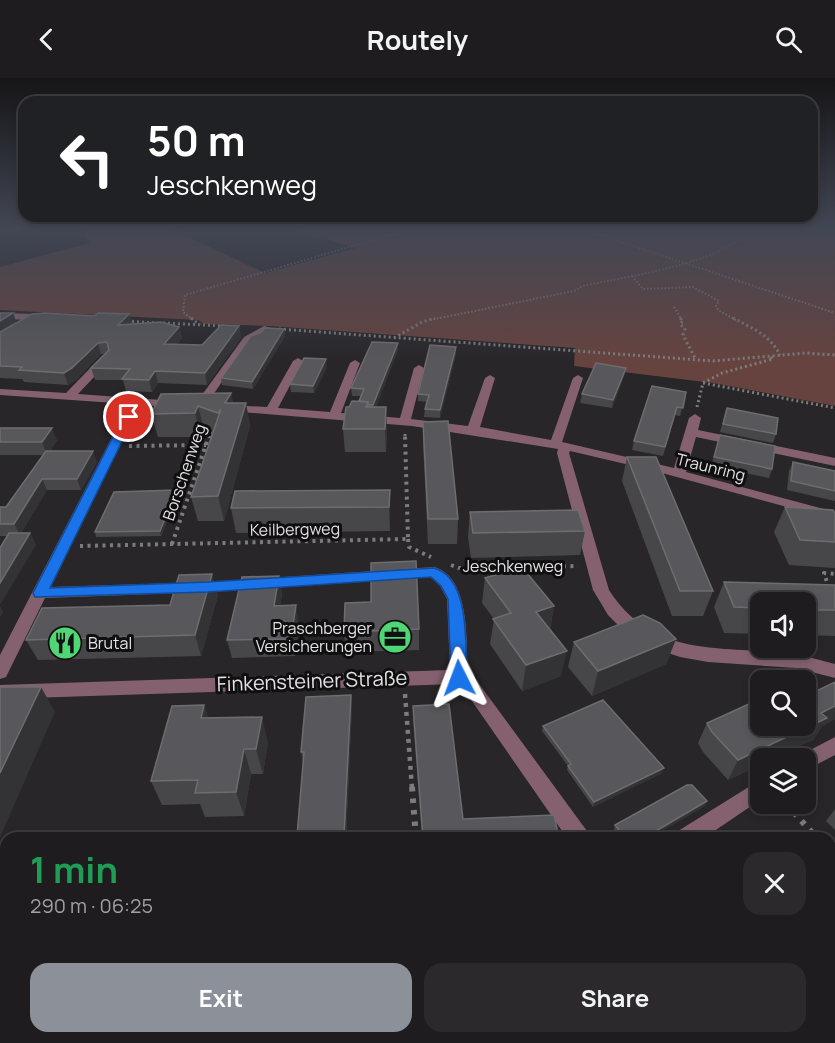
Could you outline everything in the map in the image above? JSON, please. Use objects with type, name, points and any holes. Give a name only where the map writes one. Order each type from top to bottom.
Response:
[{"type":"street","points":[[0,316],[40,317],[20,329]]},
{"type":"street","points":[[200,406],[247,339],[267,328]]},
{"type":"street","points":[[69,397],[107,358]]},
{"type":"street","points":[[271,411],[298,361]]},
{"type":"street","points":[[334,416],[355,363]]},
{"type":"street","points":[[405,421],[419,368]]},
{"type":"street","points":[[473,430],[490,378]]},
{"type":"street","points":[[578,378],[560,446],[601,590],[614,611],[638,632],[656,642],[699,653],[796,661],[835,671]]},
{"type":"street","name":"Traunring","points":[[0,392],[405,421],[473,430],[560,446],[835,516]]},
{"type":"street","points":[[0,672],[136,402]]},
{"type":"street","points":[[679,475],[695,418]]},
{"type":"street","points":[[692,432],[835,462]]},
{"type":"street","name":"Jeschkenweg","points":[[40,593],[198,588],[434,572],[446,583],[455,599],[459,678]]},
{"type":"street","points":[[459,678],[471,686],[575,832]]},
{"type":"street","name":"Finkensteiner Straße","points":[[0,692],[459,678]]},
{"type":"street","points":[[816,756],[835,745]]},
{"type":"street","points":[[695,832],[750,796]]},
{"type":"path","points":[[201,325],[183,312],[186,296],[266,273]]},
{"type":"path","points":[[393,338],[422,322],[446,315],[488,309],[573,291],[582,286],[643,273]]},
{"type":"path","points":[[714,273],[835,314]]},
{"type":"path","points":[[631,276],[643,289],[697,289],[704,295],[719,301],[716,306],[726,316],[764,334],[780,355]]},
{"type":"path","points":[[674,307],[677,315],[683,321],[680,324],[685,329],[683,335],[696,360]]},
{"type":"path","points":[[121,321],[267,328],[713,361],[806,353],[835,355]]},
{"type":"path","points":[[695,418],[703,383],[722,373],[773,359],[769,356]]},
{"type":"path","points":[[703,383],[835,408]]},
{"type":"path","name":"Borschenweg","points":[[172,544],[219,408]]},
{"type":"path","points":[[405,421],[409,548],[434,558]]},
{"type":"path","points":[[114,447],[206,445]]},
{"type":"path","name":"Keilbergweg","points":[[64,546],[408,539]]},
{"type":"path","name":"Jeschkenweg","points":[[442,561],[459,568],[594,565]]},
{"type":"path","points":[[831,594],[824,573],[835,574]]},
{"type":"path","points":[[403,678],[416,832]]},
{"type":"path","points":[[795,814],[812,832]]},
{"type":"shaded area","points":[[0,273],[835,273],[835,406],[713,383],[574,366],[575,348],[269,326],[204,324],[198,320],[0,310]]},
{"type":"building","points":[[0,313],[13,313],[0,321]]},
{"type":"building","points":[[98,313],[129,314],[118,325],[161,322],[179,327],[164,344],[202,345],[221,325],[239,326],[205,373],[155,371],[149,380],[122,379],[130,369],[91,368],[109,350],[107,342],[98,343],[64,373],[19,370],[22,367],[0,366],[0,332],[32,314],[95,316]]},
{"type":"building","points":[[265,328],[284,329],[252,382],[221,378],[251,336],[260,333]]},
{"type":"building","points":[[372,342],[398,343],[373,405],[368,405],[368,402],[359,401],[364,389],[351,388]]},
{"type":"building","points":[[430,345],[456,347],[440,410],[425,409],[429,395],[418,394]]},
{"type":"building","points":[[304,358],[326,359],[313,386],[290,384]]},
{"type":"building","points":[[596,363],[626,368],[613,400],[582,394]]},
{"type":"building","points":[[652,386],[686,392],[683,408],[677,407],[665,447],[634,441]]},
{"type":"building","points":[[231,393],[225,403],[246,403],[218,496],[191,497],[221,409],[218,413],[198,406],[195,413],[151,414],[161,394]]},
{"type":"building","points":[[352,401],[368,402],[366,407],[386,407],[385,429],[343,429],[346,407],[349,407]]},
{"type":"building","points":[[727,408],[778,418],[776,434],[723,424]]},
{"type":"building","points":[[448,421],[458,519],[428,519],[423,422]]},
{"type":"building","points":[[0,428],[52,428],[42,442],[0,442]]},
{"type":"building","points":[[720,435],[775,446],[772,469],[714,457]]},
{"type":"building","points":[[46,451],[93,451],[77,479],[42,479],[14,524],[0,524],[0,507],[6,507]]},
{"type":"building","points":[[627,457],[656,457],[713,591],[680,591]]},
{"type":"building","points":[[793,462],[835,471],[835,491],[791,481]]},
{"type":"building","points":[[177,490],[160,531],[95,532],[114,492]]},
{"type":"building","points":[[390,490],[389,507],[231,508],[235,491]]},
{"type":"building","points":[[785,507],[833,510],[835,513],[835,542],[800,540]]},
{"type":"building","points":[[578,510],[585,531],[473,533],[470,512]]},
{"type":"building","points":[[9,533],[30,533],[0,583],[0,548]]},
{"type":"building","points":[[416,561],[419,629],[344,632],[345,603],[371,602],[371,563]]},
{"type":"building","points":[[522,567],[554,606],[536,612],[567,651],[526,665],[493,619],[511,613],[485,578]]},
{"type":"building","points":[[212,574],[195,635],[26,640],[42,608],[170,605],[179,575]]},
{"type":"building","points":[[279,576],[274,606],[296,605],[291,639],[227,640],[242,577]]},
{"type":"building","points":[[724,582],[835,585],[835,610],[816,610],[816,592],[750,592],[750,608],[734,607]]},
{"type":"building","points":[[643,615],[660,623],[676,639],[598,671],[574,642]]},
{"type":"building","points":[[835,682],[835,706],[821,713],[827,718],[816,723],[816,691]]},
{"type":"building","points":[[0,687],[41,687],[0,773]]},
{"type":"building","points":[[351,695],[344,832],[297,832],[306,697]]},
{"type":"building","points":[[603,700],[664,768],[594,802],[568,766],[571,764],[543,726]]},
{"type":"building","points":[[449,704],[463,819],[554,815],[558,832],[423,832],[413,706]]},
{"type":"building","points":[[750,704],[750,736],[789,736],[763,748],[750,748],[750,754],[738,760],[712,732],[707,723]]},
{"type":"building","points":[[204,705],[201,718],[262,717],[256,749],[244,749],[236,792],[195,793],[198,780],[151,781],[172,706]]},
{"type":"building","points":[[687,785],[692,785],[707,801],[654,832],[620,832],[615,825]]},
{"type":"place","name":"Praschberger Versicherungen","points":[[395,637]]},
{"type":"place","name":"Brutal","points":[[65,643]]},
{"type":"route","points":[[129,417],[40,593],[208,587],[434,572],[446,583],[455,599],[459,678]]}]
